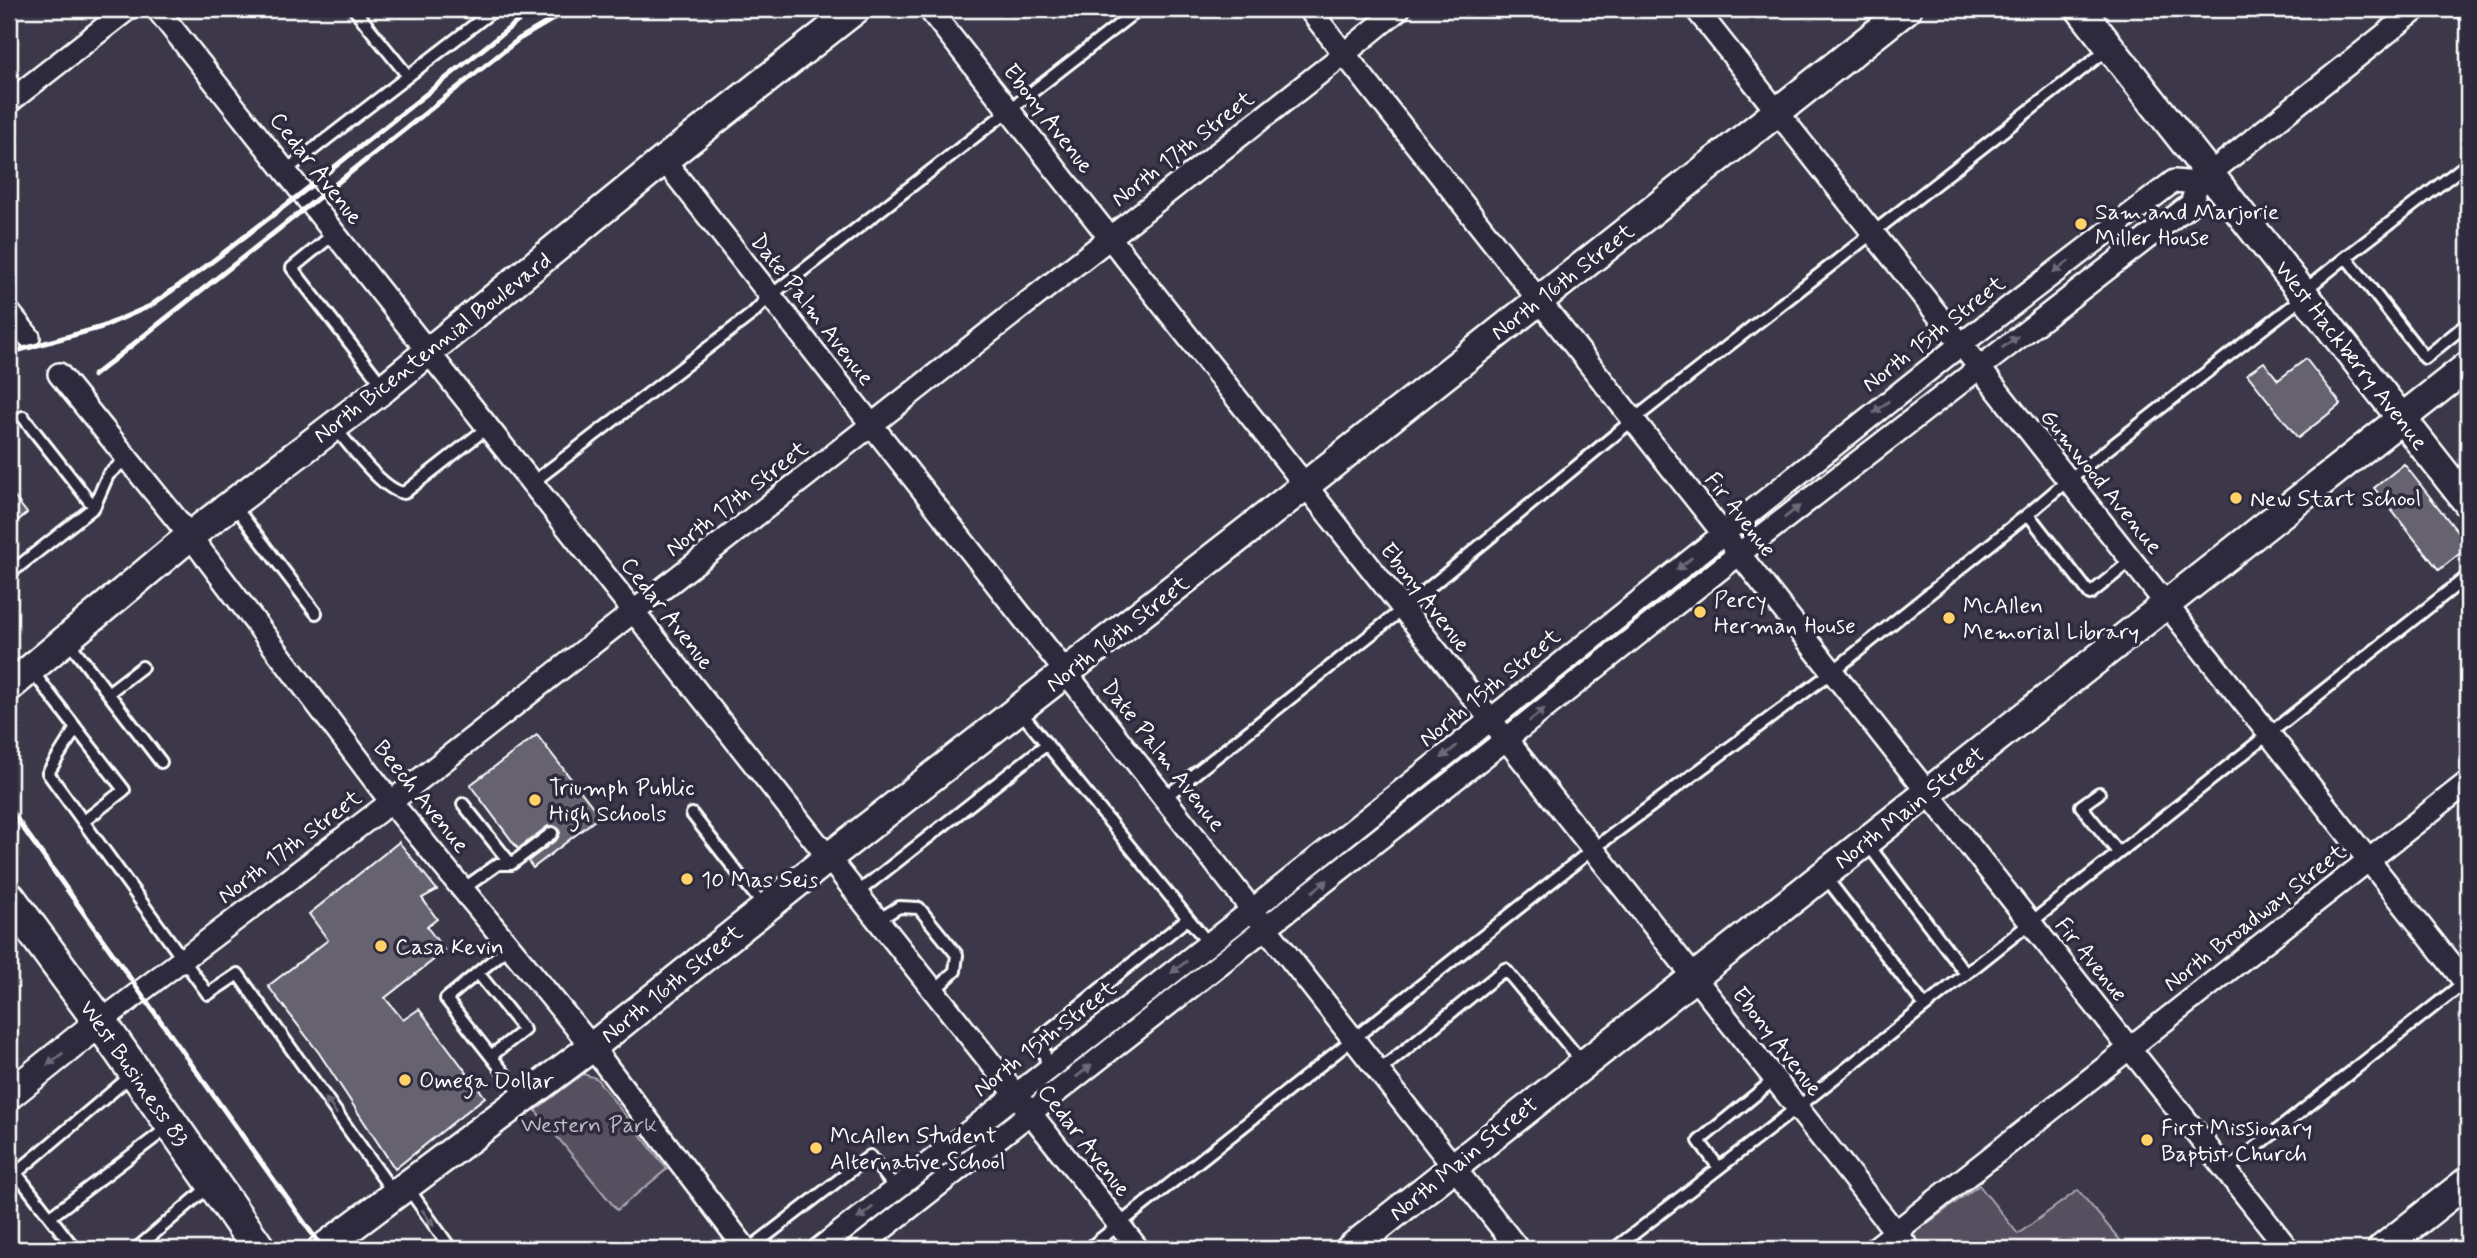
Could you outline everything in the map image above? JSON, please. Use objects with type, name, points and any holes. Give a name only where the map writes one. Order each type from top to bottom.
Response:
[{"type":"main road","name":"West Business 83","points":[[9,898],[172,1125],[251,1246]]},
{"type":"street","points":[[9,102],[128,9]]},
{"type":"street","name":"Cedar Avenue","points":[[157,9],[1138,1249]]},
{"type":"street","name":"North Bicentennial Boulevard","points":[[9,687],[191,536],[384,388],[664,160],[856,9]]},
{"type":"street","name":"Ebony Avenue","points":[[929,9],[1909,1249]]},
{"type":"street","name":"Fir Avenue","points":[[1309,9],[2288,1249]]},
{"type":"street","name":"North 17th Street","points":[[100,1023],[391,802],[1399,9]]},
{"type":"street","name":"Gumwood Avenue","points":[[1696,9],[2467,982]]},
{"type":"street","name":"North 16th Street","points":[[322,1249],[592,1047],[828,858],[1306,485],[1907,9]]},
{"type":"street","name":"West Hackberry Avenue","points":[[2080,9],[2111,47],[2204,179],[2304,294],[2468,503]]},
{"type":"street","points":[[856,1249],[1739,554],[2191,204],[2204,179],[2417,9]]},
{"type":"street","name":"Date Palm Avenue","points":[[664,160],[1518,1249]]},
{"type":"street","name":"North 15th Street","points":[[819,1249],[1252,910],[1960,345],[2174,181],[2204,179]]},
{"type":"street","points":[[9,312],[29,337]]},
{"type":"street","name":"North Main Street","points":[[1350,1249],[2468,366]]},
{"type":"street","name":"Beech Avenue","points":[[59,374],[191,536],[391,802],[592,1047],[747,1249]]},
{"type":"street","name":"North Broadway Street","points":[[1874,1249],[2468,782]]},
{"type":"street","points":[[9,1095],[100,1023]]},
{"type":"street","points":[[2382,1249],[2468,1181]]},
{"type":"lane","points":[[354,9],[408,76]]},
{"type":"lane","points":[[285,171],[495,9]]},
{"type":"lane","points":[[532,483],[752,314],[770,296],[1139,9]]},
{"type":"lane","points":[[1164,798],[1403,609],[1633,420],[2111,47]]},
{"type":"lane","points":[[1088,1249],[1593,849],[1832,671],[2304,294],[2346,257],[2468,163]]},
{"type":"lane","points":[[335,233],[292,268],[384,388]]},
{"type":"lane","points":[[2346,257],[2425,358],[2468,323]]},
{"type":"lane","points":[[23,417],[94,507]]},
{"type":"lane","points":[[334,426],[379,477],[402,493],[488,427]]},
{"type":"lane","points":[[9,574],[94,507],[108,475],[127,458]]},
{"type":"lane","points":[[233,504],[316,612]]},
{"type":"lane","points":[[2028,514],[2090,594],[2132,561]]},
{"type":"lane","points":[[1614,1249],[1798,1107],[2028,922],[2270,735],[2468,576]]},
{"type":"lane","points":[[66,639],[161,762]]},
{"type":"lane","points":[[108,693],[142,667]]},
{"type":"lane","points":[[31,669],[124,790],[84,821]]},
{"type":"lane","points":[[1019,710],[1208,943]]},
{"type":"lane","points":[[76,727],[48,773],[208,994],[238,974],[370,1162],[400,1190],[451,1249]]},
{"type":"lane","points":[[857,893],[1047,744]]},
{"type":"lane","points":[[2099,793],[2081,806],[2118,852]]},
{"type":"lane","points":[[463,804],[511,864]]},
{"type":"lane","points":[[692,814],[765,908]]},
{"type":"lane","points":[[463,890],[498,864],[511,864],[552,833]]},
{"type":"lane","points":[[1866,841],[1966,974]]},
{"type":"lane","points":[[1823,875],[1925,1006]]},
{"type":"lane","points":[[878,920],[899,907],[919,908],[957,955],[955,971],[934,991]]},
{"type":"lane","points":[[1048,1069],[1042,1036],[1187,919]]},
{"type":"lane","points":[[510,946],[446,999],[524,1098]]},
{"type":"lane","points":[[1379,1071],[1505,970],[1583,1063]]},
{"type":"lane","points":[[478,973],[524,1030],[491,1056]]},
{"type":"lane","points":[[2226,1171],[2467,982]]},
{"type":"lane","points":[[75,1249],[16,1173],[135,1073]]},
{"type":"lane","points":[[1719,1168],[1699,1141],[1775,1079]]},
{"type":"lane","points":[[50,1217],[172,1125]]},
{"type":"lane","points":[[747,1249],[870,1156],[895,1188]]},
{"type":"lane","points":[[136,1249],[213,1184]]},
{"type":"green space","name":"Western Park","points":[[583,1074],[596,1078],[667,1169],[617,1210],[535,1110]]},
{"type":"green space","points":[[1979,1185],[2018,1234],[2078,1190],[2125,1246],[2121,1249],[1925,1249],[1913,1234]]},
{"type":"building","points":[[2306,359],[2341,404],[2298,438],[2247,374],[2264,362],[2278,380]]},
{"type":"building","points":[[2404,464],[2468,545],[2439,570],[2374,488]]},
{"type":"building","points":[[9,490],[27,513],[9,528]]},
{"type":"building","name":"Triumph Public High Schools","points":[[537,735],[600,816],[533,868],[528,861],[557,839],[560,833],[558,828],[548,826],[518,849],[470,785]]},
{"type":"building","points":[[399,842],[437,890],[422,898],[437,919],[427,927],[445,951],[385,998],[403,1020],[419,1009],[485,1097],[395,1169],[319,1053],[268,986],[328,940],[309,914]]},
{"type":"railway","points":[[9,353],[102,327],[150,306],[303,192],[527,14],[538,9]]},
{"type":"railway","points":[[93,376],[519,39],[570,9]]},
{"type":"railway","points":[[9,808],[323,1249]]},
{"type":"place","name":"Sam and Marjorie Miller House","points":[[2081,224]]},
{"type":"place","name":"New Start School","points":[[2236,498]]},
{"type":"place","name":"Percy Herman House","points":[[1700,612]]},
{"type":"place","name":"McAllen Memorial Library","points":[[1949,618]]},
{"type":"place","name":"Triumph Public High Schools","points":[[535,800]]},
{"type":"place","name":"10 Mas Seis","points":[[687,879]]},
{"type":"place","name":"Casa Kevin","points":[[381,946]]},
{"type":"place","name":"Omega Dollar","points":[[405,1080]]},
{"type":"place","name":"First Missionary Baptist Church","points":[[2147,1140]]},
{"type":"place","name":"McAllen Student Alternative School","points":[[816,1148]]}]
